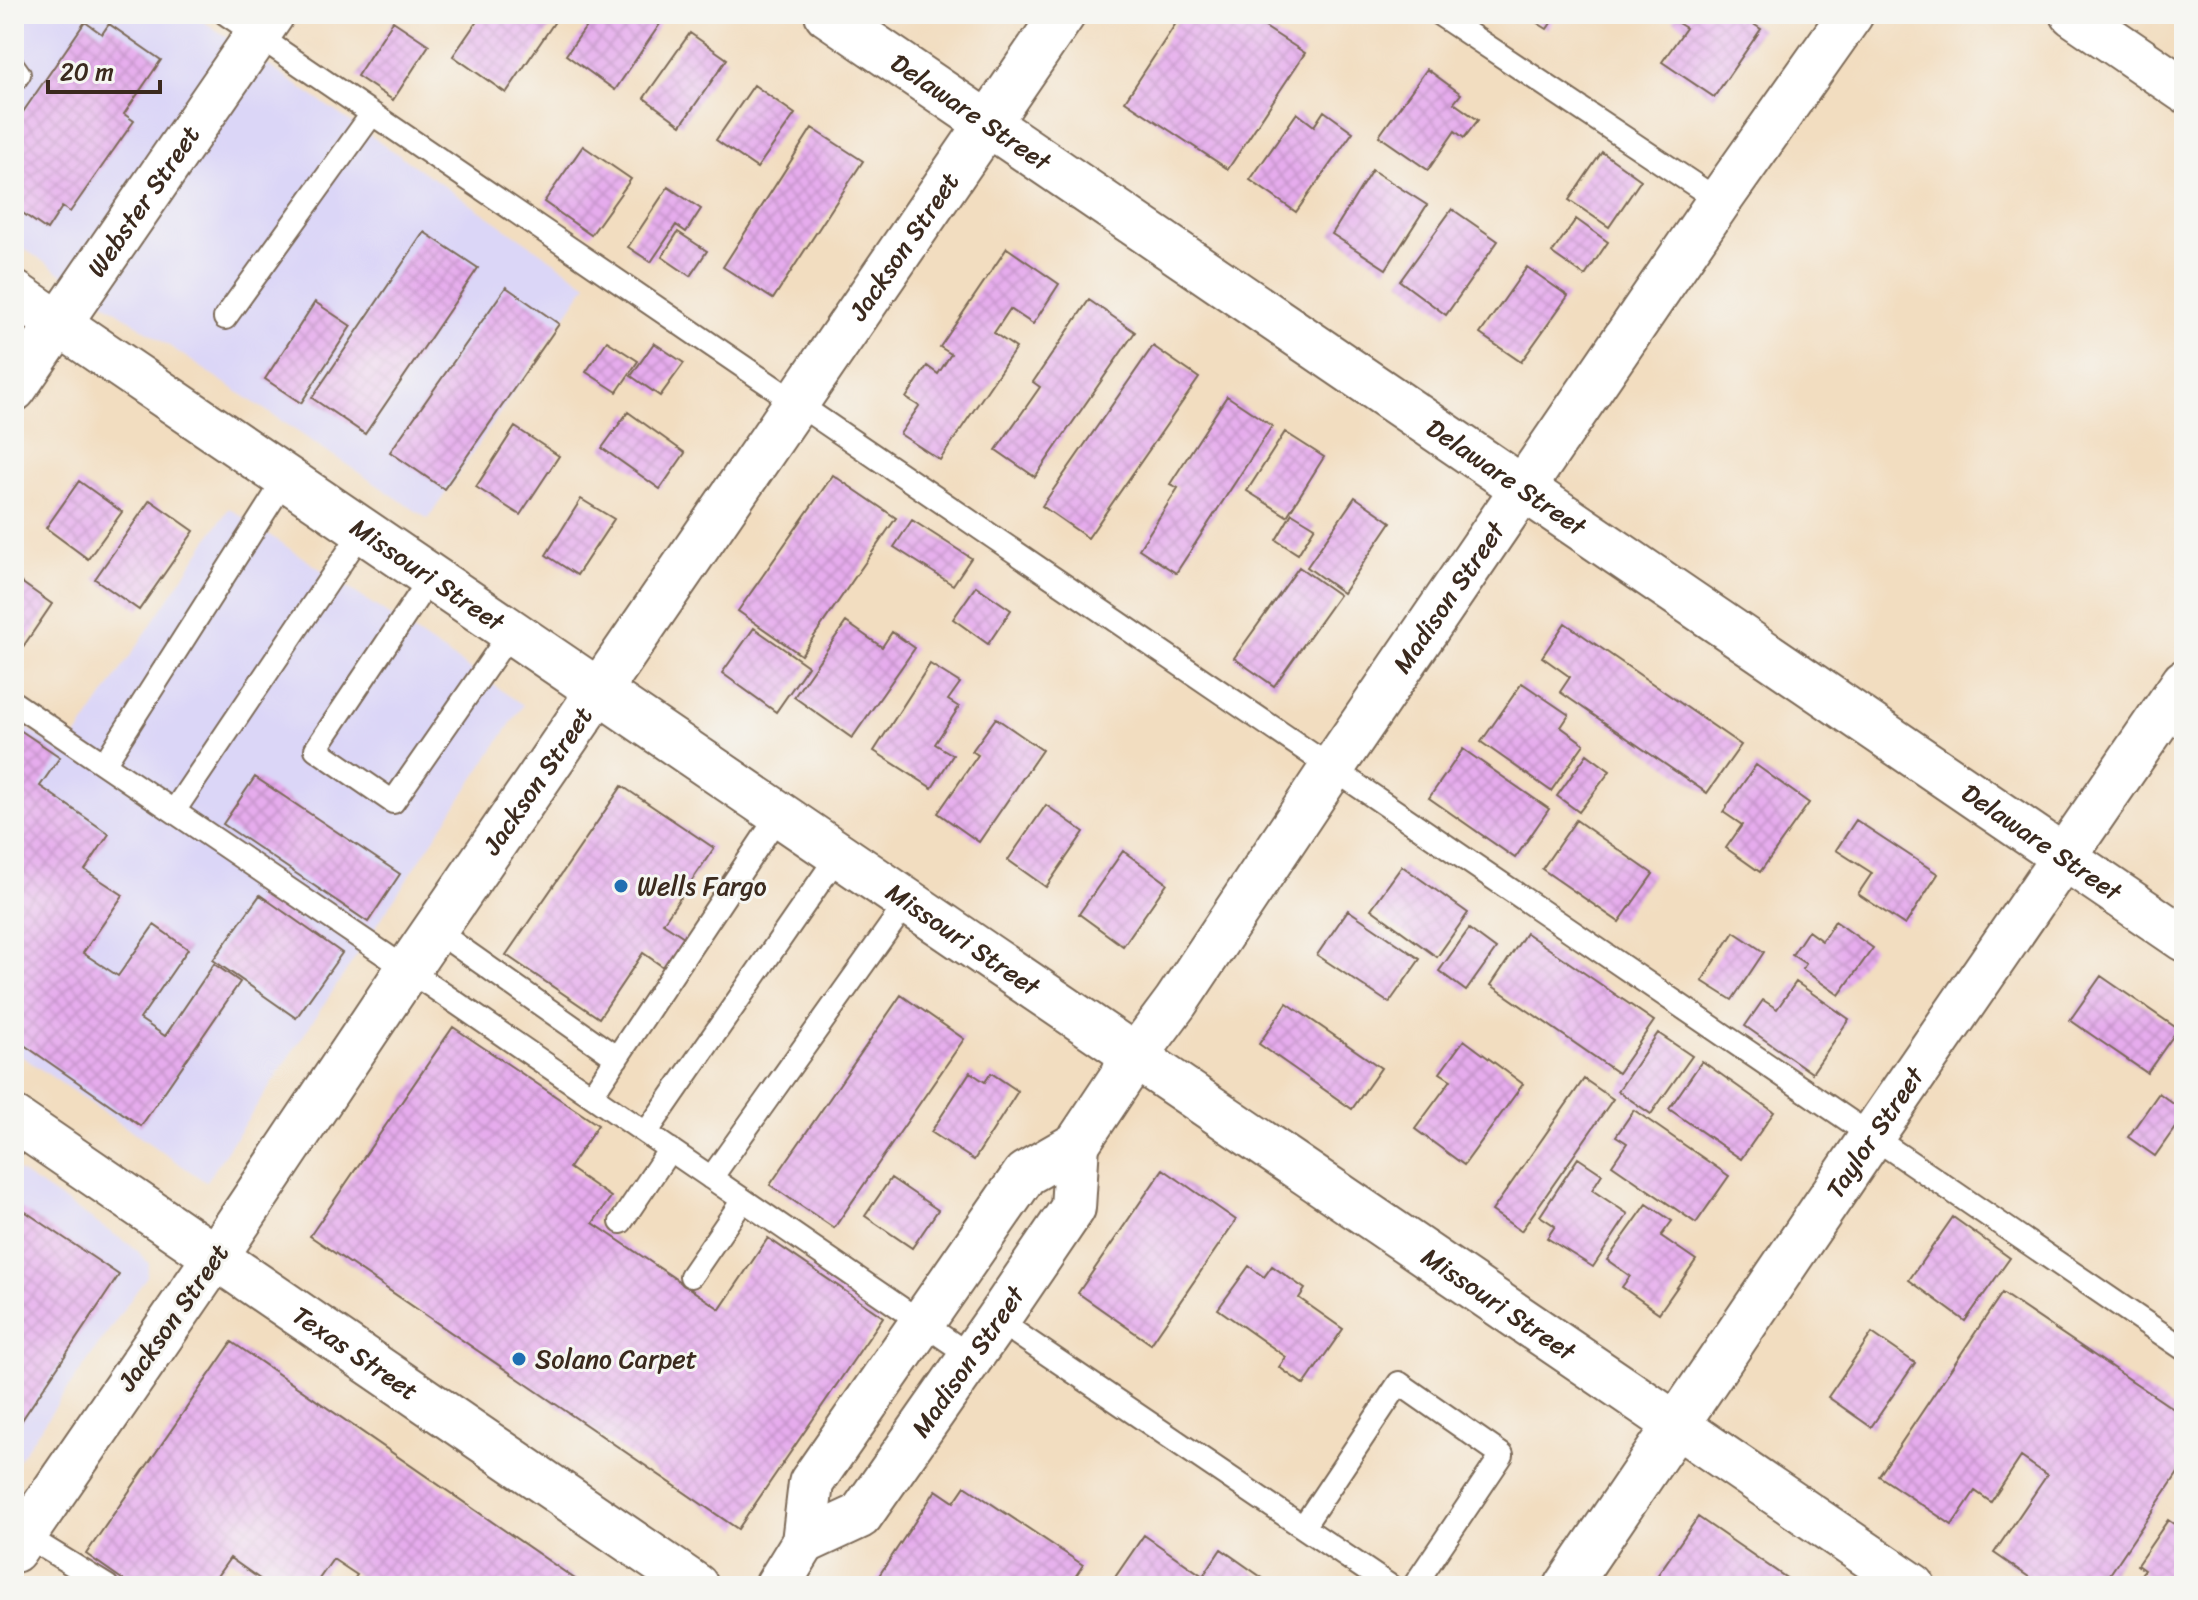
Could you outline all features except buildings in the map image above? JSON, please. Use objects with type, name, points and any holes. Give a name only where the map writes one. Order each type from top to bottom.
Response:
[{"type":"street","name":"Delaware Street","points":[[827,14],[2184,939]]},
{"type":"street","name":"Jackson Street","points":[[17,1538],[216,1256],[408,969],[1063,14]]},
{"type":"street","name":"Madison Street","points":[[777,1586],[804,1542],[811,1483],[1025,1174],[1077,1144],[1719,201],[1851,14]]},
{"type":"street","points":[[2073,14],[2184,90]]},
{"type":"street","name":"Webster Street","points":[[14,389],[252,21]]},
{"type":"street","name":"Missouri Street","points":[[14,293],[1913,1586]]},
{"type":"street","name":"Taylor Street","points":[[1567,1586],[2184,682]]},
{"type":"street","name":"Texas Street","points":[[14,1119],[696,1586]]},
{"type":"street","name":"Madison Street","points":[[804,1542],[860,1516],[972,1357],[1073,1208],[1077,1144]]},
{"type":"lane","points":[[1439,14],[1719,201]]},
{"type":"lane","points":[[252,21],[372,114],[2184,1349]]},
{"type":"lane","points":[[14,67],[19,74],[14,81]]},
{"type":"lane","points":[[225,318],[372,114]]},
{"type":"lane","points":[[104,764],[286,478]]},
{"type":"lane","points":[[174,811],[363,530]]},
{"type":"lane","points":[[431,577],[316,749],[393,802],[511,632]]},
{"type":"lane","points":[[14,703],[408,969],[972,1357]]},
{"type":"lane","points":[[592,1095],[780,813]]},
{"type":"lane","points":[[646,1133],[839,854]]},
{"type":"lane","points":[[711,1178],[908,901]]},
{"type":"lane","points":[[435,930],[617,1058]]},
{"type":"lane","points":[[621,1222],[670,1149]]},
{"type":"lane","points":[[691,1276],[743,1200]]},
{"type":"lane","points":[[997,1320],[1390,1586]]},
{"type":"lane","points":[[1303,1527],[1399,1383],[1502,1455],[1414,1586]]},
{"type":"lane","points":[[17,1538],[107,1586]]},
{"type":"shaded area","points":[[14,14],[193,14],[587,284],[428,519],[14,242]]},
{"type":"shaded area","points":[[229,508],[523,705],[206,1182],[14,1051],[14,719],[65,754]]},
{"type":"shaded area","points":[[14,1168],[136,1249],[149,1264],[147,1276],[14,1466]]},
{"type":"place","name":"Wells Fargo","points":[[621,886]]},
{"type":"place","name":"Solano Carpet","points":[[519,1359]]}]
